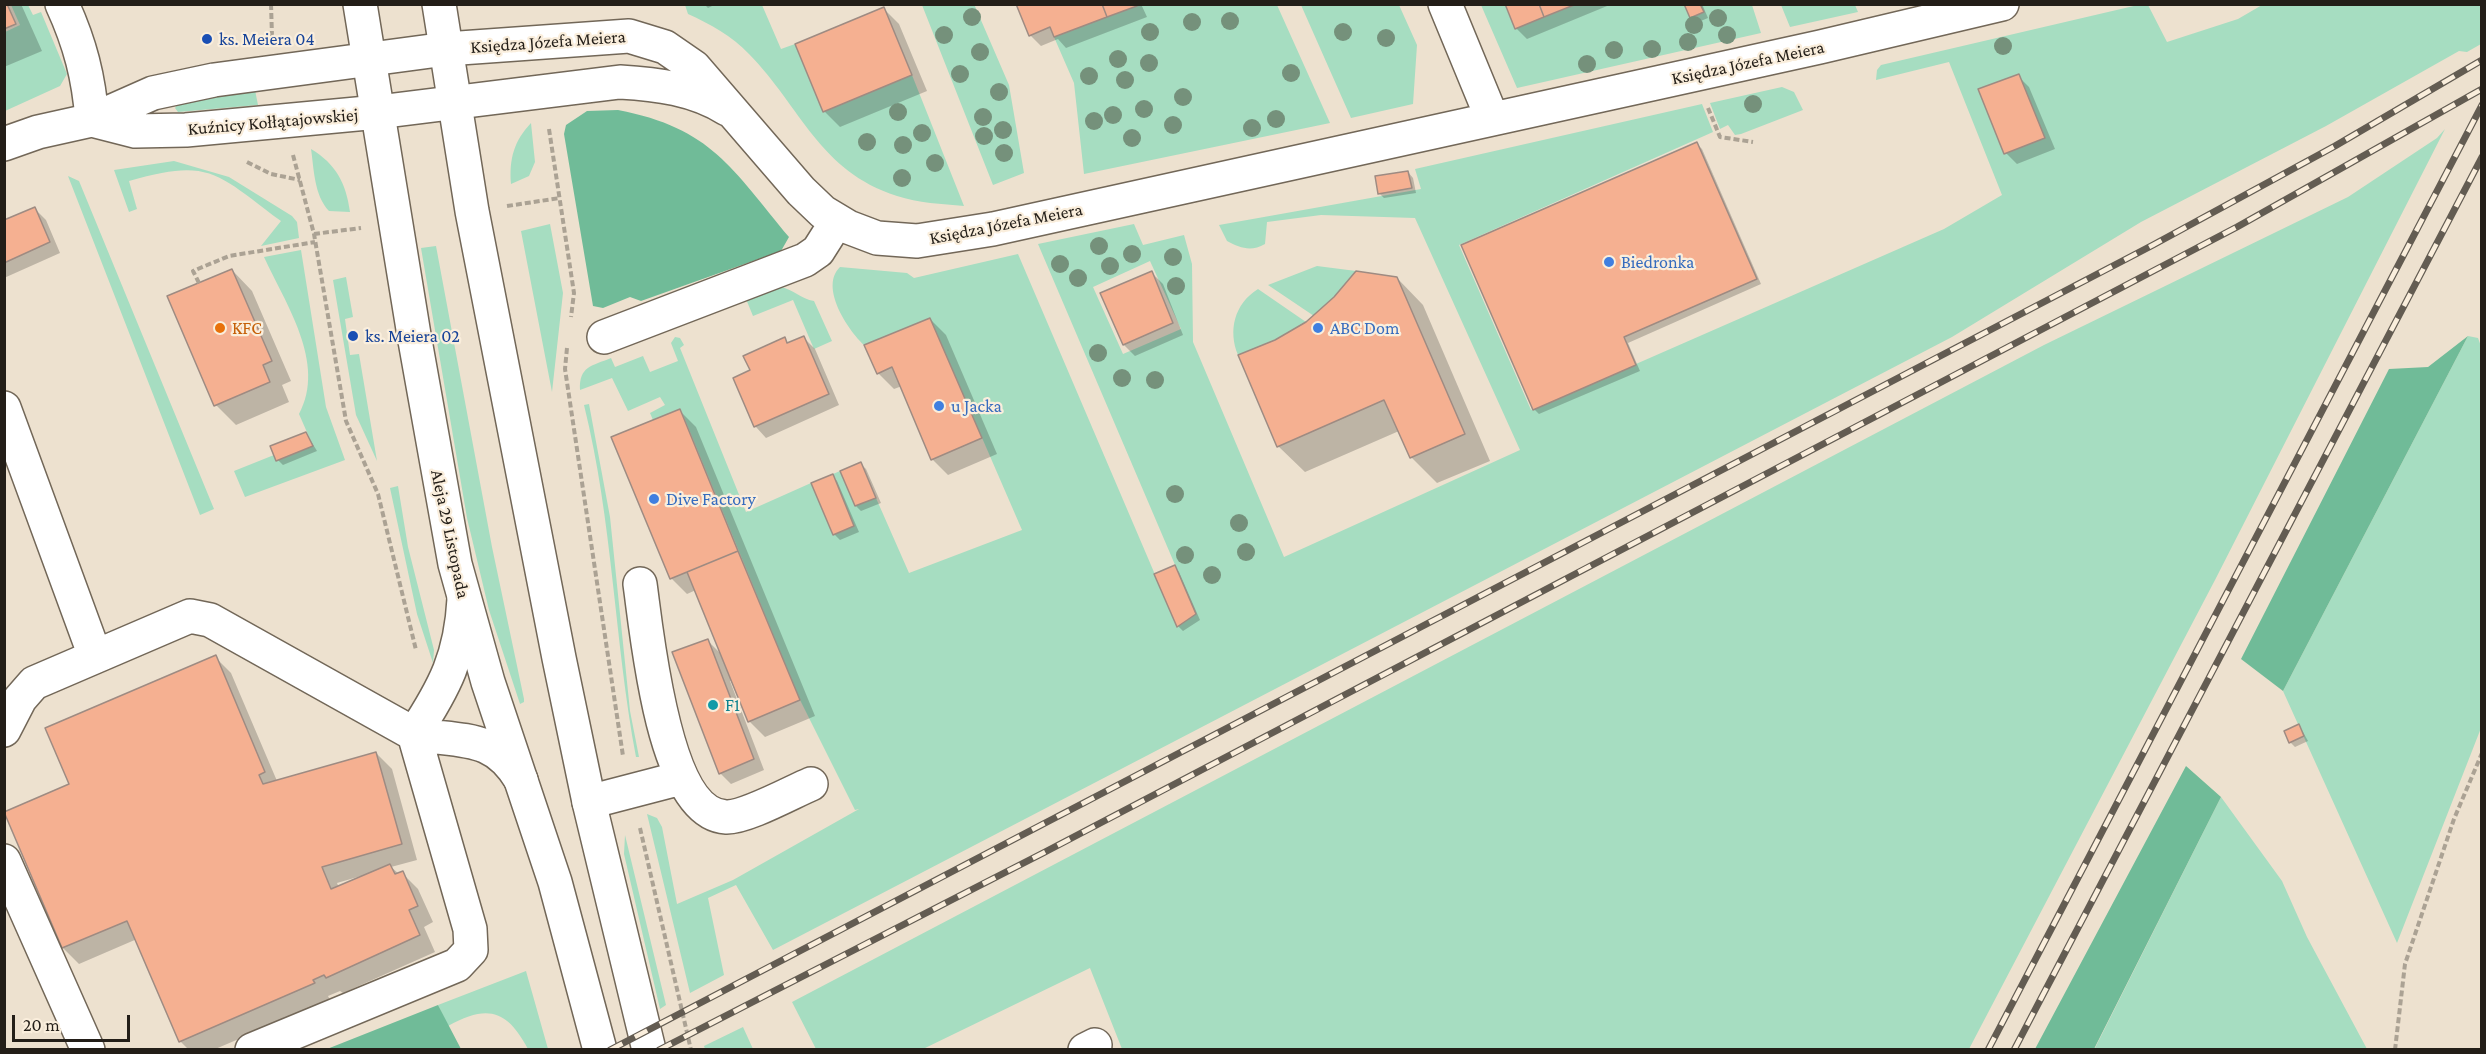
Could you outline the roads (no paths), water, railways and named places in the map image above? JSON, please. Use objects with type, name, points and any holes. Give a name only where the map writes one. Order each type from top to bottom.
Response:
[{"type":"street","points":[[62,4],[78,38],[89,81],[92,120]]},
{"type":"street","name":"Aleja 29 Listopada","points":[[360,4],[444,512],[464,599],[555,882],[600,1050]]},
{"type":"street","points":[[439,4],[480,251],[589,802],[649,1050]]},
{"type":"street","points":[[1445,4],[1492,118]]},
{"type":"street","name":"Księdza Józefa Meiera","points":[[447,49],[606,35],[648,40],[679,55],[694,67],[801,191],[837,221],[877,238],[917,241],[941,239],[1820,48],[2002,4]]},
{"type":"street","name":"Kuźnicy Kołłątajowskiej","points":[[4,144],[38,132],[92,120],[153,93],[213,80],[447,49]]},
{"type":"street","name":"Kuźnicy Kołłątajowskiej","points":[[92,120],[135,131],[152,132],[378,111],[620,82],[656,84],[696,94],[717,103],[738,118]]},
{"type":"street","points":[[604,337],[805,260],[818,251],[837,221]]},
{"type":"street","points":[[4,408],[95,656]]},
{"type":"street","points":[[640,584],[656,693],[681,778],[687,790],[704,810],[725,817],[736,816],[811,784]]},
{"type":"street","points":[[252,1050],[457,965],[471,950],[470,929],[414,734],[436,700],[454,663],[462,628],[464,599]]},
{"type":"street","points":[[4,730],[26,690],[34,683],[178,619],[198,616],[414,734],[487,745],[506,758],[522,781]]},
{"type":"street","points":[[589,802],[681,778]]},
{"type":"street","points":[[4,861],[88,1050]]},
{"type":"railway","points":[[610,1050],[2153,245],[2335,146],[2482,60]]},
{"type":"railway","points":[[659,1050],[1045,852],[2237,227],[2482,89]]},
{"type":"railway","points":[[1988,1050],[2482,105]]},
{"type":"railway","points":[[2014,1050],[2482,157]]},
{"type":"place","name":"ks. Meiera 04","points":[[207,39]]},
{"type":"place","name":"Biedronka","points":[[1609,262]]},
{"type":"place","name":"KFC","points":[[220,328]]},
{"type":"place","name":"ABC Dom","points":[[1318,328]]},
{"type":"place","name":"ks. Meiera 02","points":[[353,336]]},
{"type":"place","name":"u Jacka","points":[[939,406]]},
{"type":"place","name":"Dive Factory","points":[[654,499]]},
{"type":"place","name":"F1","points":[[713,705]]}]
